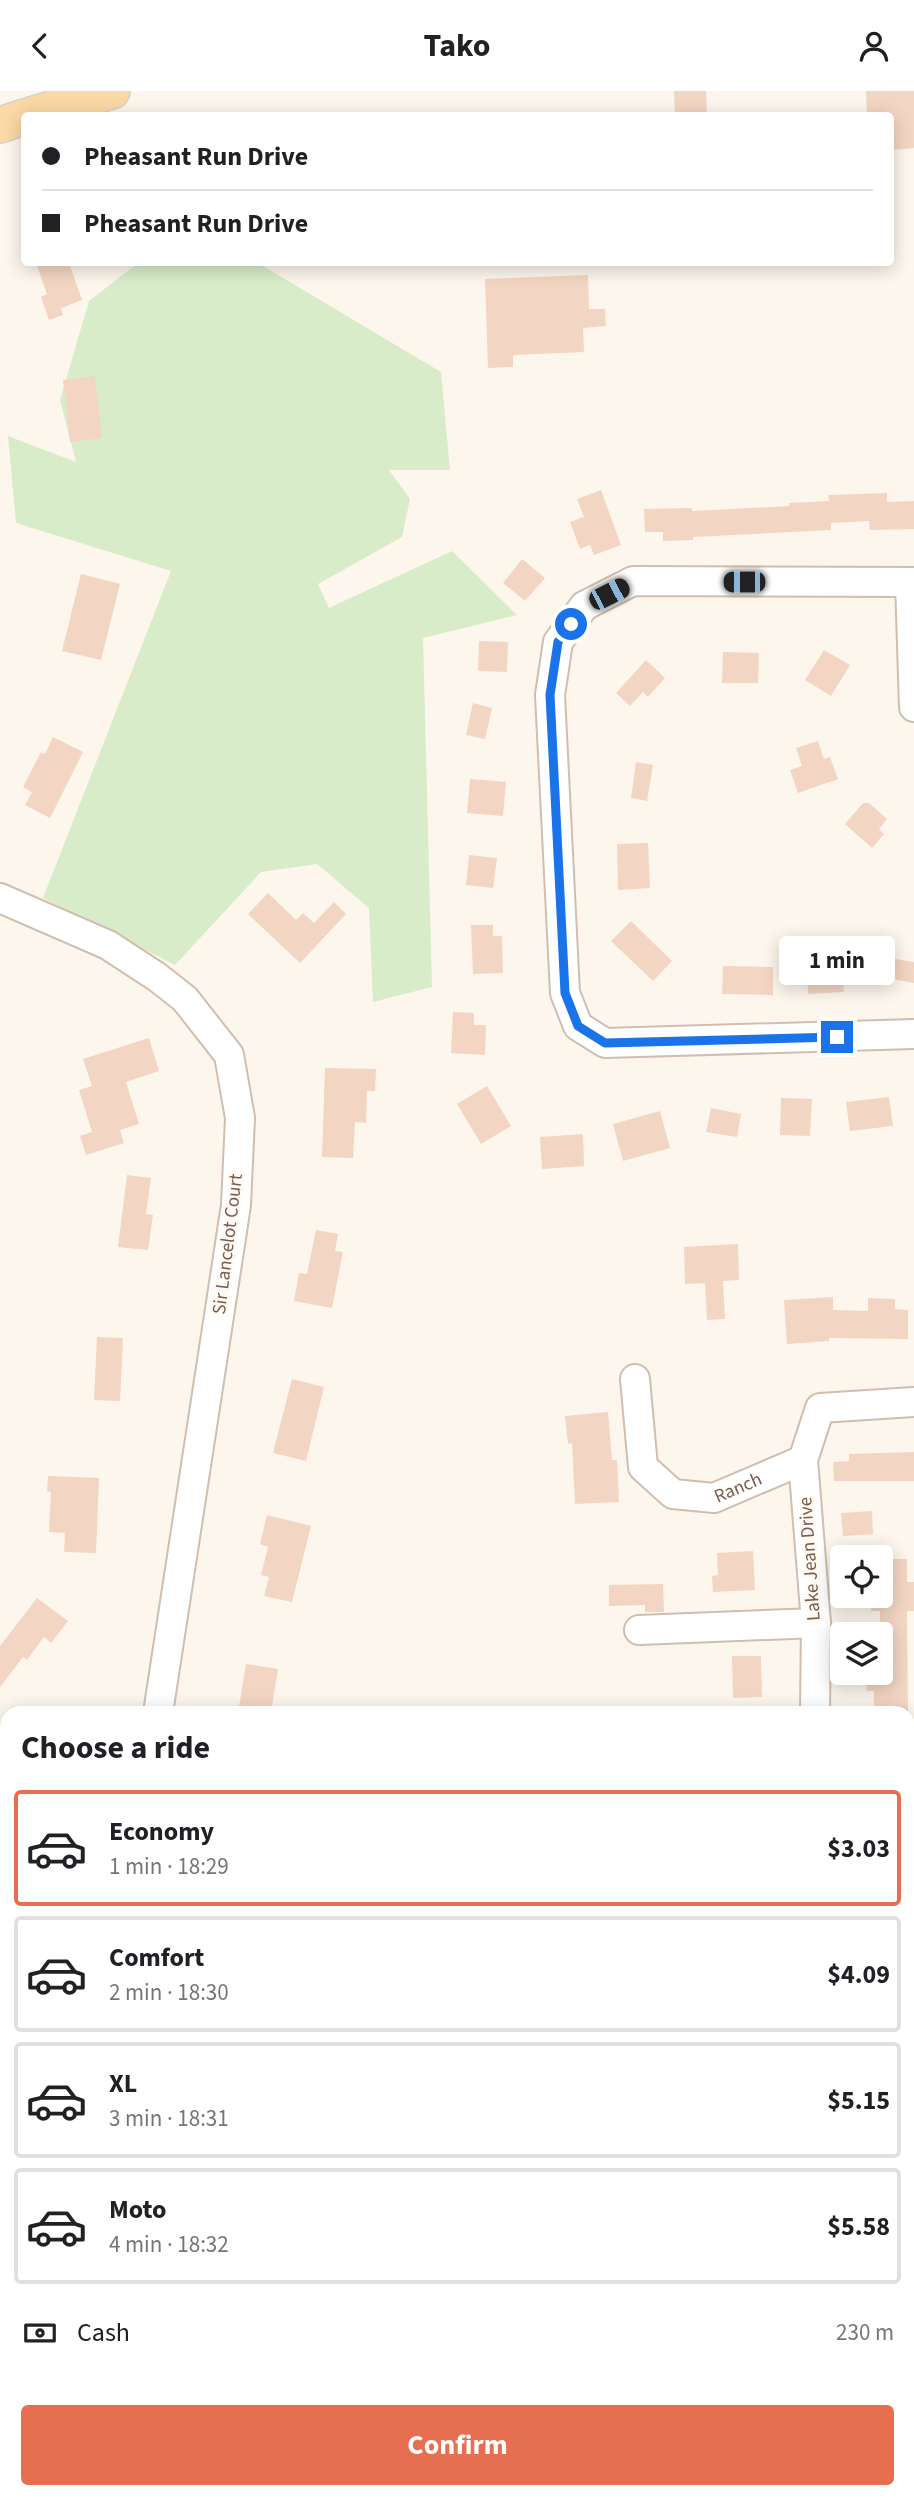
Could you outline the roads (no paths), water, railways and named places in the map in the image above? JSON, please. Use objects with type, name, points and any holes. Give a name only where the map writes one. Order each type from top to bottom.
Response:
[{"type":"main road","points":[[41,112],[112,91]]},
{"type":"main road","points":[[0,125],[21,118]]},
{"type":"street","points":[[914,707],[912,582],[634,581],[584,606],[558,642],[550,695],[565,993],[578,1026],[605,1043],[914,1034]]},
{"type":"street","name":"Sir Lancelot Court","points":[[0,898],[108,945],[157,977],[185,999],[229,1055],[240,1118],[236,1205],[159,1706]]},
{"type":"street","name":"Ranch","points":[[635,1379],[643,1467],[673,1494],[714,1498],[803,1460]]},
{"type":"street","name":"Lake Jean Drive","points":[[815,1706],[816,1623],[803,1460],[820,1408],[914,1402]]},
{"type":"street","points":[[639,1630],[816,1623]]}]
